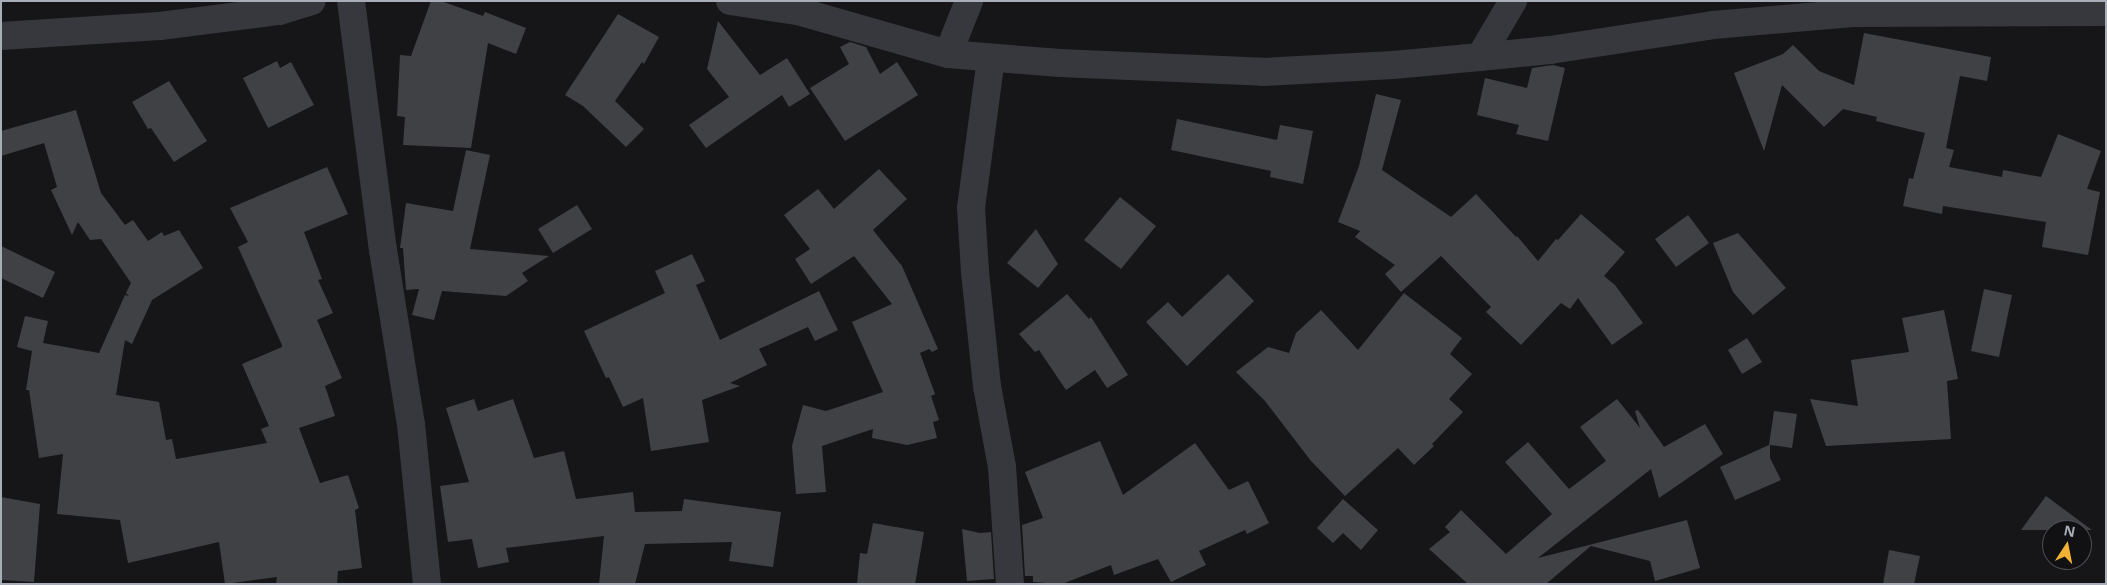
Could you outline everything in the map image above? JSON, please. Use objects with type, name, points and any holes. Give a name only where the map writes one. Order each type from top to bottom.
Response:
[{"type":"street","points":[[1,36],[160,26],[279,11],[311,1]]},
{"type":"street","points":[[351,1],[383,250],[411,424],[427,584]]},
{"type":"street","points":[[730,1],[798,11],[948,54],[1060,64],[1263,72],[1393,65],[1550,50],[1712,25],[1908,7],[2106,12]]},
{"type":"street","points":[[948,54],[969,1]]},
{"type":"street","points":[[1480,57],[1513,1]]},
{"type":"street","points":[[991,58],[972,208],[975,272],[987,386],[1002,467],[1010,584]]},
{"type":"building","points":[[431,1],[441,1],[483,16],[485,12],[526,28],[516,54],[488,43],[471,148],[403,145],[405,117],[397,116],[400,55],[411,56]]},
{"type":"building","points":[[618,14],[659,37],[644,64],[642,62],[615,101],[644,129],[626,147],[583,106],[565,95]]},
{"type":"building","points":[[718,21],[760,75],[787,58],[810,94],[789,107],[782,95],[706,148],[689,125],[729,97],[707,69]]},
{"type":"building","points":[[1864,33],[1991,57],[1987,81],[1960,76],[1946,148],[1954,150],[1949,167],[2002,177],[2003,170],[2041,177],[2058,134],[2101,151],[2087,189],[2100,192],[2088,255],[2042,247],[2046,222],[1943,206],[1942,214],[1903,206],[1909,178],[1913,179],[1925,133],[1876,121],[1877,117],[1843,109],[1824,127],[1782,85],[1764,151],[1734,73],[1783,54],[1793,45],[1819,71],[1854,85]]},
{"type":"building","points":[[850,42],[866,47],[880,74],[897,62],[918,95],[845,141],[810,88],[849,64],[840,47]]},
{"type":"building","points":[[277,61],[280,68],[291,62],[314,105],[268,128],[243,78]]},
{"type":"building","points":[[1553,65],[1565,68],[1548,141],[1516,134],[1519,125],[1477,115],[1485,78],[1527,88],[1532,68]]},
{"type":"building","points":[[169,81],[207,141],[174,162],[151,128],[148,129],[132,102]]},
{"type":"building","points":[[1376,94],[1401,100],[1382,170],[1451,217],[1476,194],[1517,236],[1538,261],[1556,239],[1558,240],[1581,214],[1625,252],[1604,276],[1615,285],[1643,323],[1612,345],[1578,298],[1570,309],[1561,303],[1521,345],[1486,312],[1491,307],[1441,256],[1401,292],[1385,274],[1395,265],[1355,237],[1360,231],[1338,222],[1359,166]]},
{"type":"building","points":[[76,110],[101,193],[125,225],[133,220],[148,241],[162,232],[164,236],[179,230],[203,268],[152,300],[132,344],[125,340],[116,395],[159,402],[166,440],[172,439],[176,459],[267,443],[261,429],[269,426],[242,364],[282,347],[282,345],[238,247],[248,242],[230,208],[327,167],[348,214],[304,232],[322,279],[318,280],[333,313],[317,320],[342,378],[325,386],[335,416],[299,428],[320,483],[348,475],[359,508],[355,510],[362,568],[338,571],[337,584],[276,584],[277,577],[225,584],[219,542],[128,563],[120,520],[57,514],[63,454],[39,458],[29,390],[26,390],[32,351],[17,347],[25,316],[48,321],[43,343],[99,353],[125,295],[129,296],[126,293],[131,283],[101,239],[90,240],[78,222],[72,235],[51,190],[57,187],[44,143],[1,156],[1,131]]},
{"type":"building","points":[[1177,119],[1277,140],[1280,125],[1313,131],[1303,184],[1270,177],[1271,171],[1171,150]]},
{"type":"building","points":[[466,150],[490,155],[470,249],[549,256],[522,273],[528,281],[506,296],[442,291],[434,320],[412,315],[419,289],[406,290],[403,248],[400,248],[406,203],[453,211]]},
{"type":"building","points":[[879,169],[907,199],[873,230],[902,266],[938,349],[932,352],[929,349],[920,353],[935,394],[931,396],[939,420],[933,422],[937,438],[907,445],[872,438],[873,429],[822,446],[826,492],[796,494],[792,446],[803,405],[826,411],[883,392],[852,322],[892,304],[854,256],[811,284],[795,259],[810,249],[784,215],[818,189],[834,209]]},
{"type":"building","points":[[1120,197],[1156,226],[1121,269],[1084,240]]},
{"type":"building","points":[[577,205],[592,229],[553,253],[538,229]]},
{"type":"building","points":[[1688,215],[1709,243],[1676,267],[1655,239]]},
{"type":"building","points":[[1036,229],[1058,264],[1038,288],[1007,263]]},
{"type":"building","points":[[1738,233],[1786,288],[1753,315],[1733,292],[1713,243]]},
{"type":"building","points":[[1,246],[55,272],[43,298],[1,278]]},
{"type":"building","points":[[692,254],[705,281],[696,285],[720,340],[819,291],[838,330],[815,341],[808,327],[759,349],[767,365],[730,383],[740,386],[702,400],[709,442],[651,451],[643,398],[623,407],[609,377],[606,378],[584,331],[665,293],[655,271]]},
{"type":"building","points":[[1228,274],[1254,301],[1187,366],[1146,322],[1168,302],[1182,317]]},
{"type":"building","points":[[1984,289],[2012,295],[1999,357],[1971,351]]},
{"type":"building","points":[[1404,293],[1462,338],[1450,354],[1472,374],[1449,399],[1463,412],[1432,444],[1434,446],[1414,465],[1398,448],[1345,496],[1311,461],[1265,401],[1236,372],[1268,347],[1289,353],[1296,333],[1321,310],[1358,350]]},
{"type":"building","points":[[1067,294],[1089,319],[1091,317],[1128,375],[1107,388],[1095,370],[1066,390],[1039,350],[1035,352],[1019,334]]},
{"type":"building","points":[[1944,310],[1958,379],[1947,381],[1951,439],[1826,446],[1810,399],[1858,406],[1851,360],[1909,352],[1902,318]]},
{"type":"building","points":[[1747,338],[1762,362],[1742,374],[1728,350]]},
{"type":"building","points":[[474,399],[478,411],[513,399],[534,458],[564,451],[576,499],[633,492],[635,512],[682,511],[684,499],[781,512],[773,567],[729,561],[732,542],[645,544],[635,584],[599,584],[604,536],[506,548],[509,562],[478,568],[472,539],[448,542],[440,486],[469,482],[446,408]]},
{"type":"building","points":[[1617,399],[1640,428],[1635,411],[1638,410],[1664,447],[1705,424],[1723,454],[1659,498],[1651,469],[1538,558],[1687,520],[1700,568],[1655,581],[1650,561],[1591,546],[1546,584],[1468,584],[1429,549],[1450,532],[1445,527],[1461,510],[1506,554],[1552,514],[1505,462],[1528,442],[1569,489],[1606,461],[1580,427]]},
{"type":"building","points":[[1774,411],[1797,414],[1792,448],[1770,445],[1770,458],[1781,480],[1735,500],[1720,467],[1769,445]]},
{"type":"building","points":[[1100,441],[1123,495],[1195,443],[1229,490],[1248,481],[1269,523],[1247,534],[1245,530],[1199,551],[1206,565],[1171,582],[1158,559],[1114,575],[1111,565],[1062,584],[1033,582],[1033,576],[1025,576],[1022,525],[1043,518],[1025,472]]},
{"type":"building","points":[[2046,496],[2078,520],[2042,520],[2042,530],[2021,530]]},
{"type":"building","points":[[1,497],[40,504],[34,582],[1,580]]},
{"type":"building","points":[[1343,499],[1378,530],[1361,550],[1343,533],[1333,543],[1317,528]]},
{"type":"building","points":[[873,523],[924,532],[915,584],[857,584],[860,553],[867,554]]},
{"type":"building","points":[[962,529],[980,533],[991,532],[994,579],[967,581]]},
{"type":"building","points":[[1889,550],[1920,556],[1914,584],[1883,584]]}]
